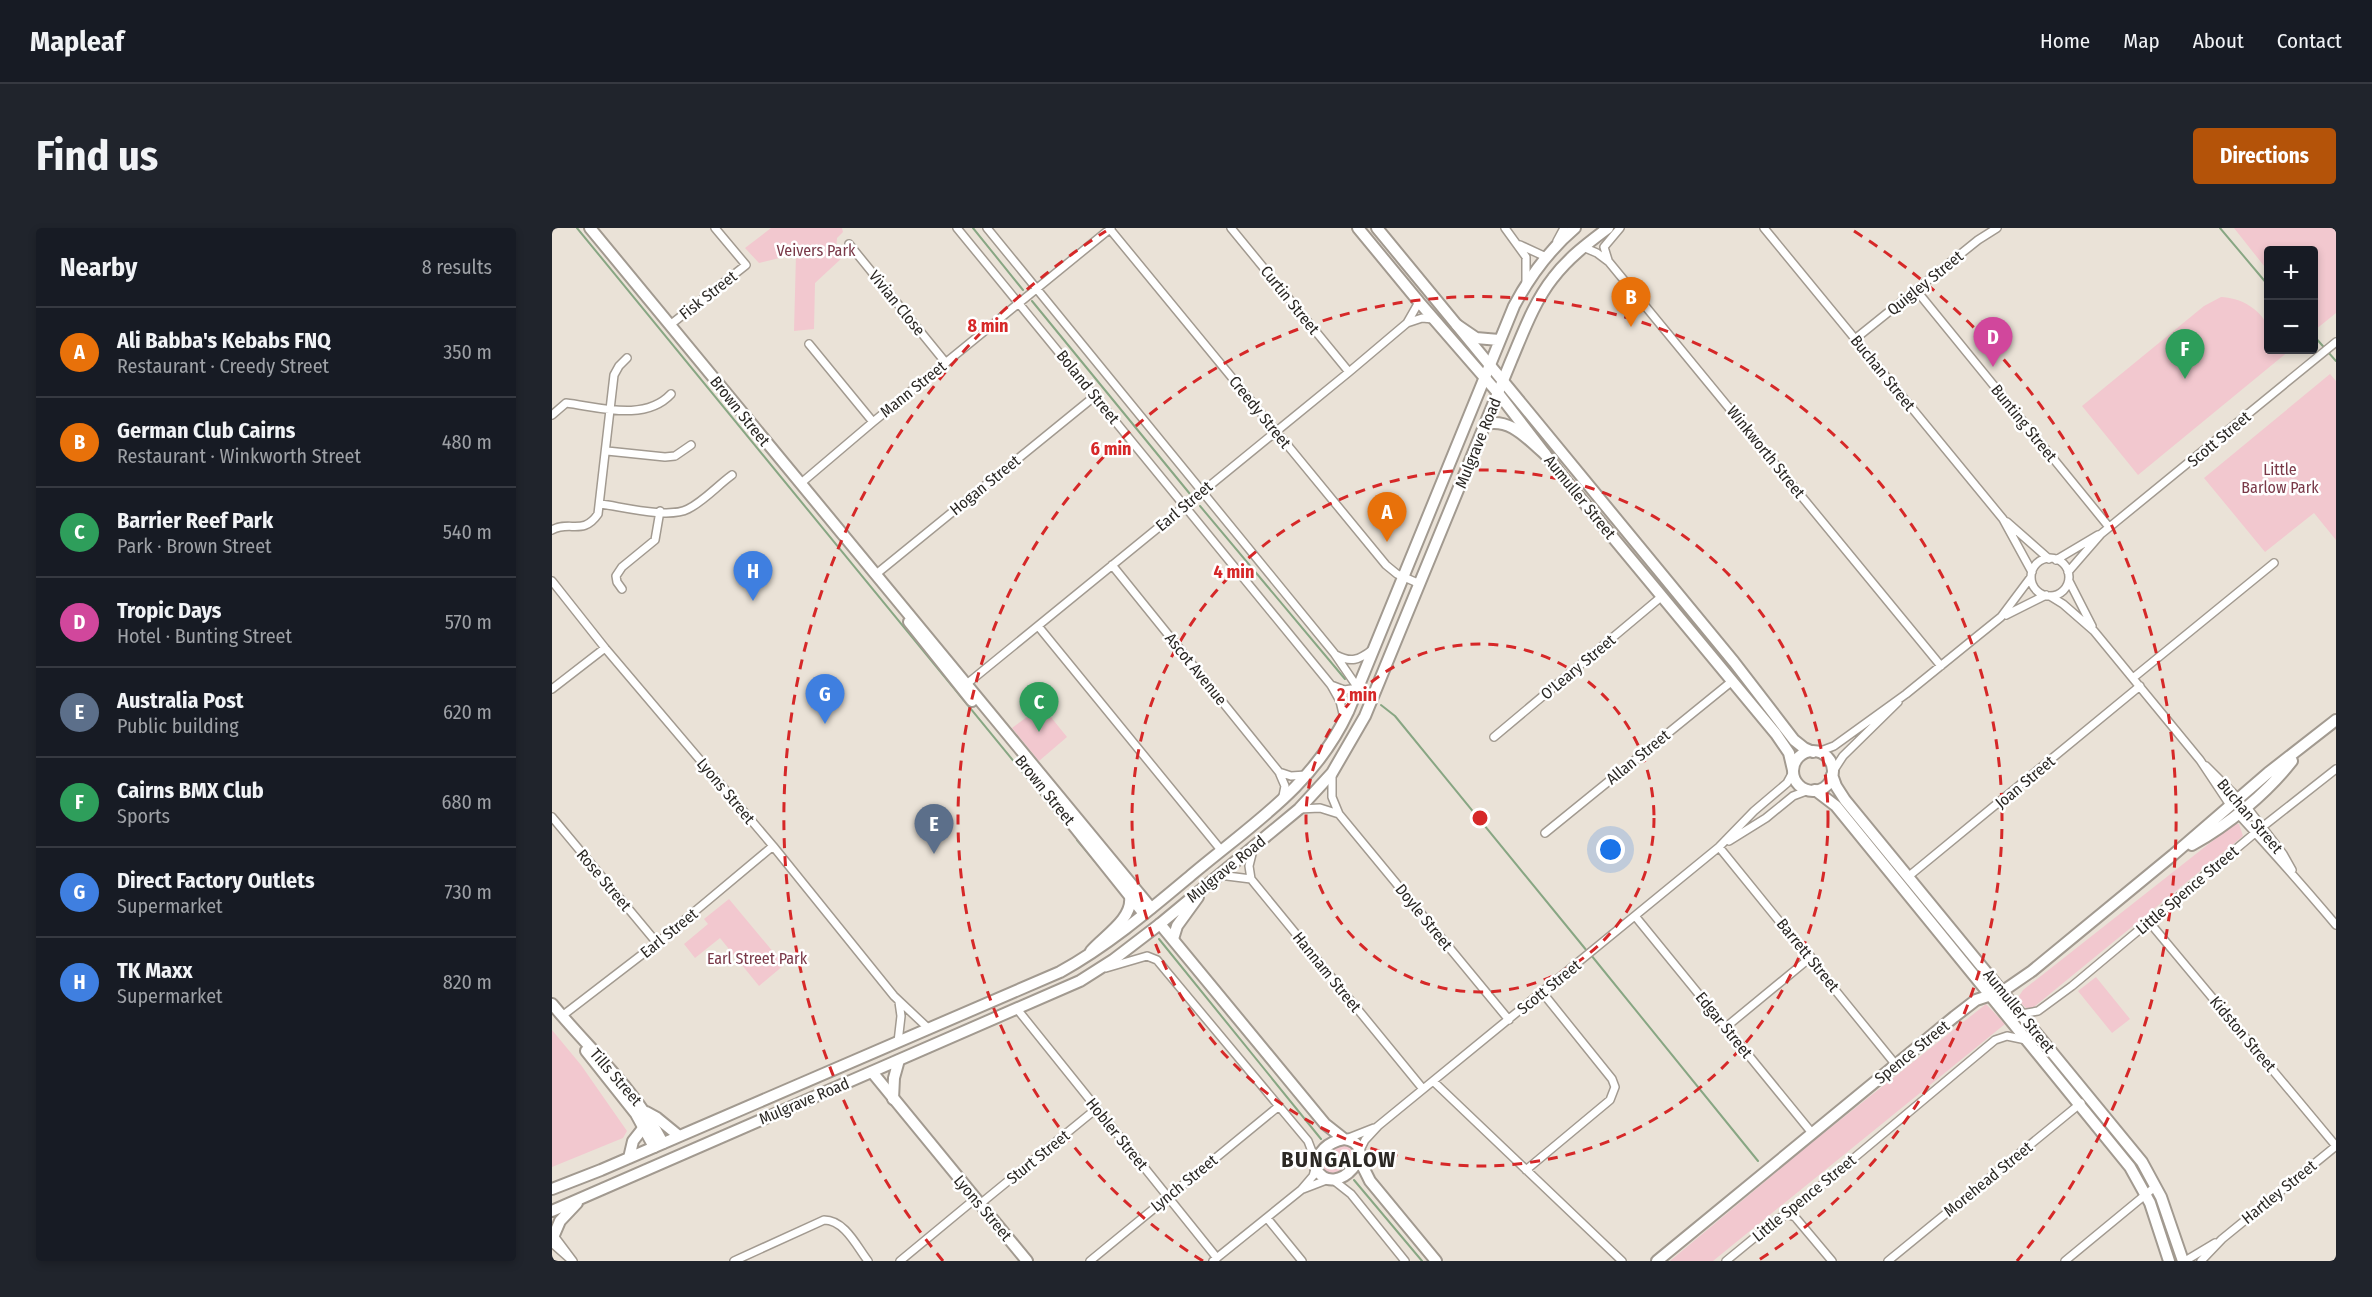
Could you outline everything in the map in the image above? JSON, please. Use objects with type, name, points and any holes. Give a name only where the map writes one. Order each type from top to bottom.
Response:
[{"type":"main road","name":"Brown Street","points":[[590,228],[875,574],[1130,897],[1148,911]]},
{"type":"main road","name":"Aumuller Street","points":[[1358,228],[1433,319],[1484,376],[1604,527],[1783,743],[1791,757],[1793,771]]},
{"type":"main road","name":"Aumuller Street","points":[[1377,228],[1704,626],[1794,740],[1804,748],[1816,752]]},
{"type":"main road","points":[[1377,228],[1384,243],[1400,263],[1400,269],[1395,273]]},
{"type":"main road","name":"Mulgrave Road","points":[[552,1189],[1060,972],[1085,958],[1148,911],[1280,803],[1310,774],[1328,750],[1344,720],[1499,340],[1526,285],[1549,253],[1575,228]]},
{"type":"main road","name":"Mulgrave Road","points":[[552,1211],[1066,988],[1097,971],[1160,924],[1299,809],[1332,773],[1365,716],[1503,381],[1544,291],[1560,269],[1608,228]]},
{"type":"main road","points":[[1457,325],[1476,338],[1499,340]]},
{"type":"main road","points":[[1485,424],[1496,422],[1513,427],[1545,454]]},
{"type":"main road","points":[[1583,480],[1578,485],[1579,489],[1604,527]]},
{"type":"main road","name":"Brown Street","points":[[964,686],[1325,1124],[1345,1139]]},
{"type":"main road","name":"Spence Street","points":[[1657,1261],[1973,1003],[2003,991],[2032,971],[2173,855],[2238,806],[2336,720]]},
{"type":"main road","points":[[1816,752],[1827,757],[1831,762],[1832,774],[1825,786],[1812,790],[1797,782],[1793,771],[1802,754],[1816,752]]},
{"type":"main road","name":"Aumuller Street","points":[[1832,774],[1840,794],[2035,1030],[2084,1100],[2146,1194],[2169,1261]]},
{"type":"main road","name":"Aumuller Street","points":[[1812,790],[1836,806],[2026,1040],[2142,1162],[2156,1186],[2184,1261]]},
{"type":"main road","points":[[1173,939],[1178,925],[1207,884]]},
{"type":"main road","points":[[1918,888],[1922,900],[1937,920],[1932,926]]},
{"type":"main road","points":[[1085,958],[1127,914],[1131,903],[1130,897]]},
{"type":"main road","name":"Tills Street","points":[[552,1004],[646,1112],[658,1145]]},
{"type":"main road","name":"Tills Street","points":[[562,1016],[586,1052],[658,1145]]},
{"type":"main road","name":"Lyons Street","points":[[862,1058],[893,1099],[1027,1261]]},
{"type":"main road","points":[[893,1099],[894,1078],[899,1060]]},
{"type":"main road","points":[[646,1112],[678,1136]]},
{"type":"main road","points":[[1325,1124],[1330,1136],[1316,1165],[1320,1175],[1331,1179],[1349,1172],[1358,1172],[1370,1181]]},
{"type":"main road","points":[[629,1158],[633,1141],[644,1127]]},
{"type":"main road","points":[[1327,1146],[1345,1139],[1355,1143],[1362,1166],[1370,1181],[1436,1261]]},
{"type":"main road","points":[[658,1145],[666,1161]]},
{"type":"main road","points":[[1349,1172],[1357,1163],[1359,1153]]},
{"type":"main road","points":[[553,1237],[560,1221],[581,1198]]},
{"type":"street","name":"Fisk Street","points":[[670,325],[746,265],[715,228]]},
{"type":"street","name":"Boland Street","points":[[957,228],[1331,686],[1340,701],[1344,720]]},
{"type":"street","name":"Boland Street","points":[[987,228],[1334,653],[1358,688]]},
{"type":"street","name":"Mann Street","points":[[800,484],[1110,228]]},
{"type":"street","name":"Creedy Street","points":[[1110,228],[1386,565],[1403,577],[1420,584]]},
{"type":"street","name":"Curtin Street","points":[[1231,228],[1349,372]]},
{"type":"street","points":[[1504,228],[1526,257],[1526,285]]},
{"type":"street","points":[[1516,242],[1535,254],[1549,253],[1564,228]]},
{"type":"street","points":[[1609,262],[1604,247],[1620,228]]},
{"type":"street","name":"Buchan Street","points":[[1764,228],[2003,519],[2052,559]]},
{"type":"street","name":"Quigley Street","points":[[1855,339],[1977,240],[1997,228]]},
{"type":"street","name":"Vivian Close","points":[[849,244],[946,363]]},
{"type":"street","name":"Winkworth Street","points":[[1583,247],[1609,262],[1941,666]]},
{"type":"street","name":"Bunting Street","points":[[1917,290],[2109,527]]},
{"type":"street","name":"Earl Street","points":[[964,686],[1349,372],[1407,323],[1419,302]]},
{"type":"street","points":[[1407,323],[1422,318],[1433,319]]},
{"type":"street","name":"Scott Street","points":[[2068,577],[2109,527],[2335,343]]},
{"type":"street","points":[[809,344],[873,422]]},
{"type":"street","points":[[552,530],[559,526],[581,528],[588,525],[598,514],[601,504],[614,375],[627,358]]},
{"type":"street","points":[[552,415],[566,404],[640,411],[656,405],[671,394]]},
{"type":"street","name":"Hogan Street","points":[[875,574],[1095,396]]},
{"type":"street","points":[[607,451],[665,457],[675,456],[691,445]]},
{"type":"street","points":[[601,504],[660,512],[681,512],[732,475]]},
{"type":"street","points":[[622,589],[616,576],[622,567],[655,540],[660,512]]},
{"type":"street","name":"Buchan Street","points":[[2003,519],[2032,575]]},
{"type":"street","name":"Scott Street","points":[[2052,559],[2102,534]]},
{"type":"street","points":[[1816,752],[1835,745],[1906,694],[2001,617],[2040,562],[2052,559],[2064,565],[2068,577],[2062,591],[2001,617]]},
{"type":"street","points":[[2133,678],[2274,563]]},
{"type":"street","name":"Ascot Avenue","points":[[1112,565],[1280,772]]},
{"type":"street","points":[[2032,575],[2035,588],[2048,596]]},
{"type":"street","name":"Buchan Street","points":[[2068,577],[2094,631]]},
{"type":"street","name":"Lyons Street","points":[[552,581],[605,648],[773,846],[899,1002],[929,1029]]},
{"type":"street","name":"Buchan Street","points":[[2048,596],[2063,604],[2094,631],[2238,806],[2261,828],[2284,856],[2295,876]]},
{"type":"street","name":"O'Leary Street","points":[[1494,737],[1662,597]]},
{"type":"street","points":[[1038,626],[1221,850]]},
{"type":"street","points":[[552,689],[605,648]]},
{"type":"street","points":[[1334,653],[1352,661],[1374,649]]},
{"type":"street","name":"Allan Street","points":[[1545,833],[1731,682]]},
{"type":"street","points":[[1331,686],[1344,690],[1358,688]]},
{"type":"street","name":"Joan Street","points":[[1909,876],[2140,686]]},
{"type":"street","points":[[1832,774],[1843,756],[1906,694]]},
{"type":"street","name":"Little Spence Street","points":[[2021,1014],[2038,1011],[2150,923],[2261,828],[2336,769]]},
{"type":"street","name":"Scott Street","points":[[1359,1153],[1366,1139],[1378,1126],[1719,847],[1754,811],[1786,783],[1793,771]]},
{"type":"street","points":[[1280,772],[1295,777],[1310,774]]},
{"type":"street","points":[[1280,772],[1285,786],[1280,803]]},
{"type":"street","name":"Doyle Street","points":[[1332,773],[1332,797],[1339,814],[1509,1020]]},
{"type":"street","name":"Scott Street","points":[[1719,847],[1766,818],[1798,793],[1812,790]]},
{"type":"street","name":"Buchan Street","points":[[2238,806],[2255,833],[2336,925]]},
{"type":"street","points":[[1299,809],[1320,808],[1339,814]]},
{"type":"street","name":"Rose Street","points":[[552,817],[657,943]]},
{"type":"street","points":[[1219,875],[1251,879],[1250,860],[1255,845]]},
{"type":"street","name":"Earl Street","points":[[562,1016],[657,943],[773,846]]},
{"type":"street","name":"Barrett Street","points":[[1719,847],[1811,957],[1896,1065]]},
{"type":"street","name":"Hannam Street","points":[[1251,879],[1423,1089]]},
{"type":"street","name":"Edgar Street","points":[[1635,916],[1812,1133]]},
{"type":"street","name":"Kidston Street","points":[[2150,923],[2336,1146]]},
{"type":"street","points":[[1097,971],[1147,956],[1154,957],[1308,1141],[1314,1152],[1316,1165],[1313,1176],[1301,1190],[1215,1260]]},
{"type":"street","points":[[1726,1027],[1811,957]]},
{"type":"street","points":[[1526,1170],[1610,1100],[1615,1087],[1612,1078],[1542,992]]},
{"type":"street","points":[[898,1042],[901,1016],[899,1002]]},
{"type":"street","name":"Hobler Street","points":[[1017,1009],[1168,1197],[1215,1260]]},
{"type":"street","points":[[2035,1030],[2038,1011]]},
{"type":"street","name":"Little Spence Street","points":[[1726,1261],[1776,1220],[1788,1214],[1995,1040],[2008,1036],[2026,1040]]},
{"type":"street","points":[[1433,1081],[1622,1261]]},
{"type":"street","name":"Morehead Street","points":[[1888,1261],[2084,1100]]},
{"type":"street","name":"Lynch Street","points":[[1090,1261],[1278,1106]]},
{"type":"street","name":"Sturt Street","points":[[900,1261],[1096,1109]]},
{"type":"street","name":"Scott Street","points":[[1345,1139],[1358,1136],[1378,1126]]},
{"type":"street","points":[[1308,1141],[1316,1147],[1327,1146]]},
{"type":"street","name":"Hartley Street","points":[[2201,1261],[2222,1239],[2336,1146]]},
{"type":"street","points":[[1349,1172],[1345,1182],[1351,1194],[1405,1261]]},
{"type":"street","points":[[1301,1190],[1331,1179],[1351,1194]]},
{"type":"street","points":[[2065,1261],[2156,1186]]},
{"type":"street","points":[[1788,1214],[1795,1217],[1832,1261]]},
{"type":"street","points":[[1267,1218],[1302,1261]]},
{"type":"street","points":[[734,1261],[818,1222],[830,1220],[842,1226],[868,1261]]},
{"type":"street","points":[[553,1237],[573,1261]]},
{"type":"street","name":"Hartley Street","points":[[2184,1261],[2222,1239]]},
{"type":"green space","name":"Veivers Park","points":[[771,228],[842,228],[843,232],[837,238],[836,249],[843,257],[815,283],[814,329],[794,331],[796,254],[759,263],[745,248]]},
{"type":"green space","points":[[2234,228],[2336,228],[2336,313],[2318,328],[2318,246],[2264,246],[2264,266]]},
{"type":"green space","points":[[2221,297],[2235,299],[2248,305],[2264,319],[2264,354],[2285,354],[2138,475],[2082,406],[2204,306]]},
{"type":"green space","name":"Little Barlow Park","points":[[2330,374],[2336,381],[2336,540],[2314,513],[2265,552],[2204,478]]},
{"type":"green space","points":[[1042,706],[1067,737],[1039,761],[1012,728]]},
{"type":"green space","points":[[2234,824],[2239,824],[2243,836],[2029,1011],[2017,999],[2023,990]]},
{"type":"green space","name":"Earl Street Park","points":[[729,899],[784,965],[759,986],[720,938],[695,958],[684,944],[708,924],[704,919]]},
{"type":"green space","points":[[2096,977],[2130,1019],[2112,1033],[2078,991]]},
{"type":"green space","points":[[1986,1004],[2005,1024],[1713,1261],[1670,1261],[1805,1148]]},
{"type":"green space","points":[[552,1030],[581,1065],[627,1131],[623,1138],[552,1167]]},
{"type":"green space","points":[[1347,1145],[1354,1151],[1348,1165],[1341,1171],[1327,1173],[1322,1166],[1327,1154],[1338,1147]]},
{"type":"waterway","points":[[577,228],[1061,819]]},
{"type":"waterway","points":[[973,228],[1023,290]]},
{"type":"waterway","points":[[2220,228],[2264,280]]},
{"type":"waterway","points":[[1032,301],[1190,494]]},
{"type":"waterway","points":[[2318,341],[2336,361]]},
{"type":"waterway","points":[[1200,506],[1345,679]]},
{"type":"waterway","points":[[1381,705],[1395,716],[1587,951]]},
{"type":"waterway","points":[[1077,840],[1098,865]]},
{"type":"waterway","points":[[1159,939],[1321,1139]]},
{"type":"waterway","points":[[1591,955],[1758,1161]]},
{"type":"waterway","points":[[1354,1180],[1422,1261]]},
{"type":"place","name":"German Club Cairns","points":[[1631,327]]},
{"type":"place","name":"Tropic Days","points":[[1993,367]]},
{"type":"place","name":"Cairns BMX Club","points":[[2185,379]]},
{"type":"place","name":"Ali Babba's Kebabs FNQ","points":[[1387,542]]},
{"type":"place","name":"TK Maxx","points":[[753,601]]},
{"type":"place","name":"Direct Factory Outlets","points":[[825,724]]},
{"type":"place","name":"Barrier Reef Park","points":[[1039,732]]},
{"type":"place","name":"Australia Post","points":[[934,854]]},
{"type":"district","name":"BUNGALOW","points":[[1339,1159]]}]
